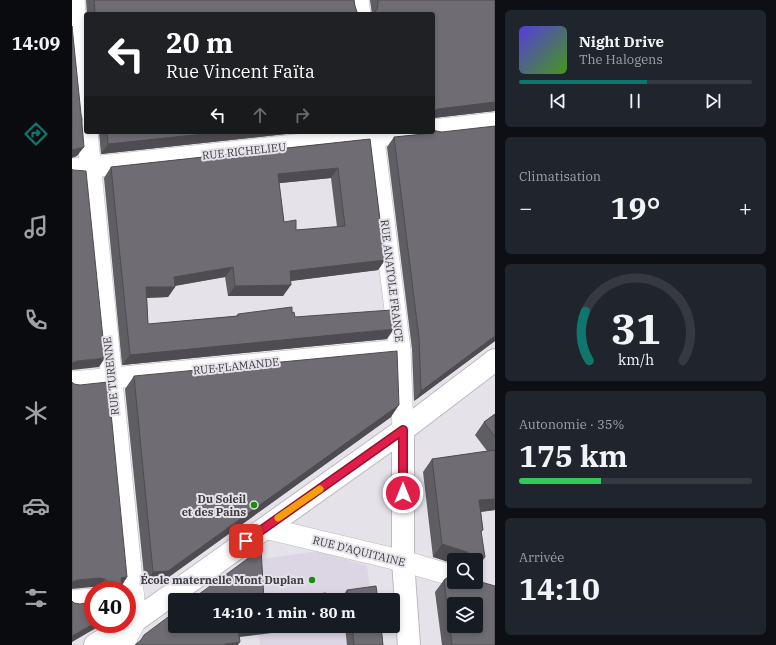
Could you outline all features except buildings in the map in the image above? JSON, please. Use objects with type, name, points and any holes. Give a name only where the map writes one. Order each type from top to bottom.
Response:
[{"type":"street","points":[[74,0],[84,102]]},
{"type":"street","points":[[358,0],[360,12]]},
{"type":"street","points":[[435,130],[495,123]]},
{"type":"street","name":"RUE TURENNE","points":[[87,134],[81,168],[111,378],[129,581]]},
{"type":"street","name":"RUE RICHELIEU","points":[[81,168],[373,134]]},
{"type":"street","name":"RUE ANATOLE FRANCE","points":[[373,134],[400,350],[403,430]]},
{"type":"street","name":"RUE FLAMANDE","points":[[72,382],[400,350]]},
{"type":"street","points":[[136,620],[403,430],[495,360]]},
{"type":"street","points":[[403,430],[403,561],[409,645]]},
{"type":"street","name":"RUE D'AQUITAINE","points":[[264,528],[403,561],[447,574]]},
{"type":"street","points":[[72,601],[84,600]]},
{"type":"street","points":[[95,645],[115,633]]},
{"type":"street","points":[[123,645],[129,633]]},
{"type":"shaded area","name":"École maternelle Mont Duplan","points":[[321,551],[367,566],[370,593],[255,593],[253,560]]},
{"type":"shaded area","points":[[259,633],[375,633],[376,645],[260,645]]},
{"type":"slow traffic","points":[[278,518],[320,489]]},
{"type":"place","name":"Du Soleil et des Pains","points":[[254,505]]},
{"type":"place","name":"École maternelle Mont Duplan","points":[[312,580]]},
{"type":"route","points":[[246,541],[403,430],[403,493]]}]
